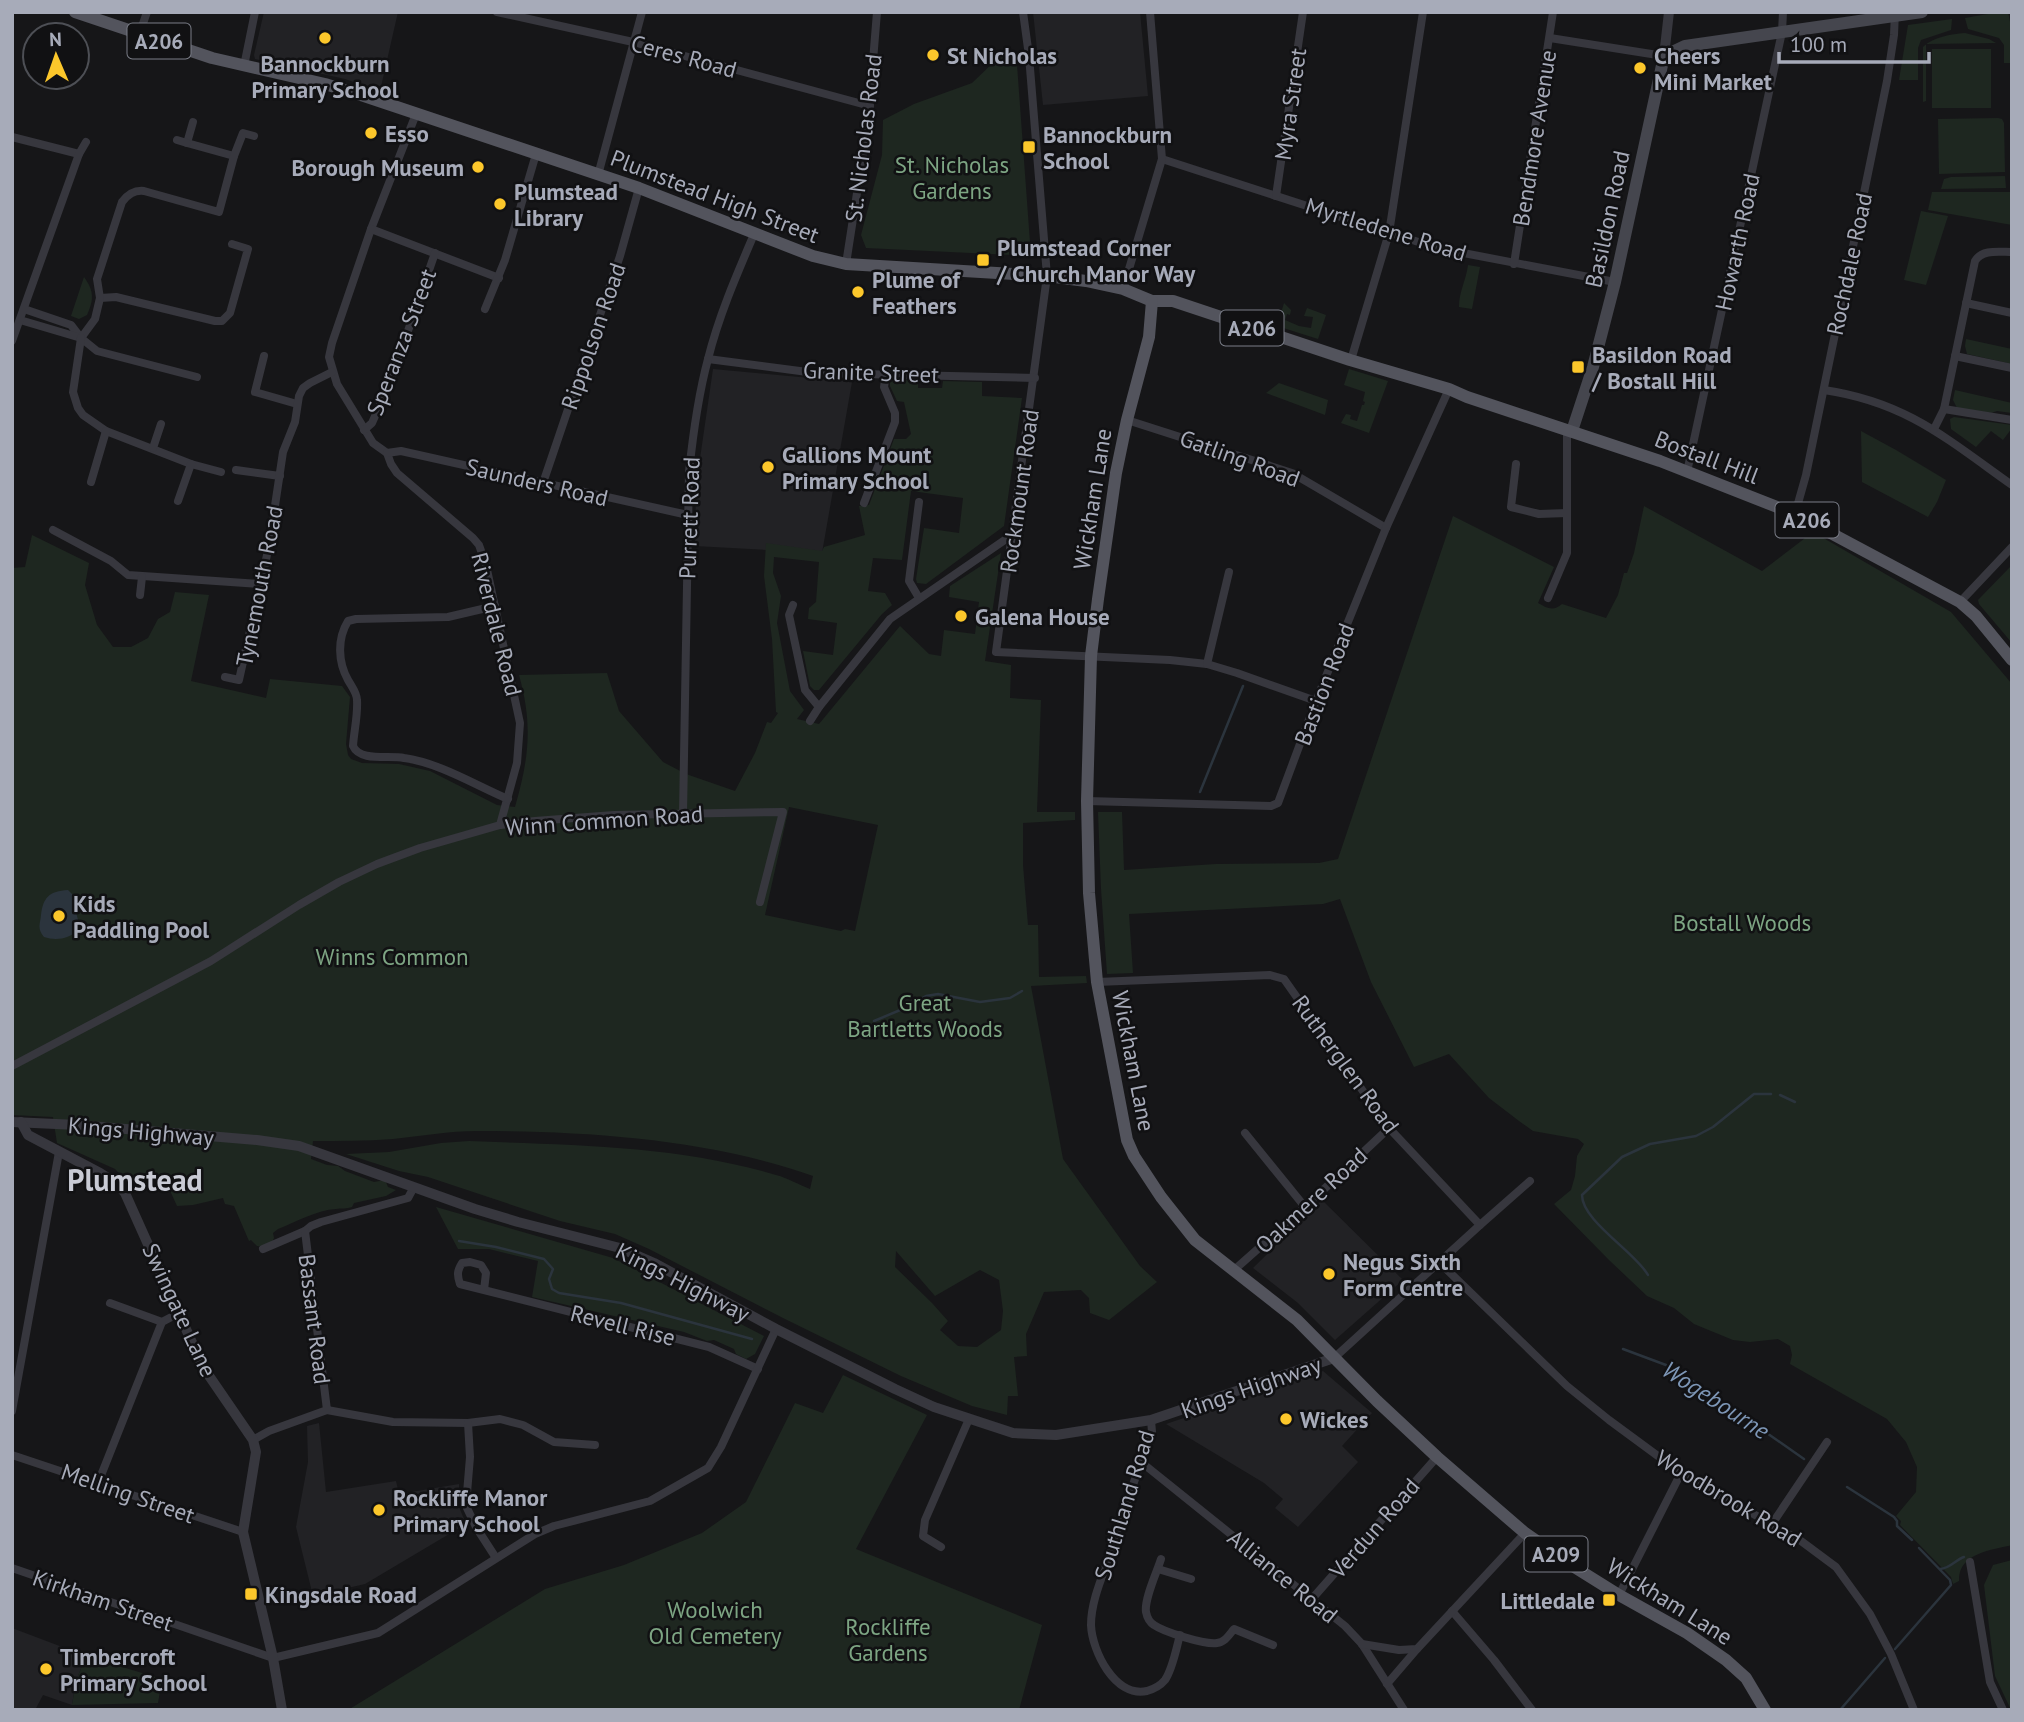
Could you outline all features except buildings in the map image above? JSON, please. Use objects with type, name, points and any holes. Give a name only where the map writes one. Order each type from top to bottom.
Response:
[{"type":"main road","name":"Plumstead High Street","points":[[75,12],[212,58],[325,84],[598,174],[813,256],[846,264],[1047,276],[1086,281],[1123,289],[1152,301],[1173,302],[1351,360]]},
{"type":"main road","points":[[1664,56],[1685,46],[1922,12]]},
{"type":"main road","name":"Basildon Road","points":[[1569,430],[1593,367],[1615,282],[1664,56]]},
{"type":"main road","name":"Wickham Lane","points":[[1152,301],[1149,337],[1116,473],[1091,656],[1087,801],[1089,893],[1097,982],[1127,1140],[1134,1156],[1161,1197],[1195,1240],[1297,1320],[1437,1457],[1525,1533],[1619,1595],[1687,1633],[1726,1660],[1746,1678],[1765,1710]]},
{"type":"main road","name":"Bostall Hill","points":[[1351,360],[1569,430],[1795,514],[1960,602],[1976,616],[2012,660]]},
{"type":"street","points":[[139,35],[147,12]]},
{"type":"street","points":[[244,66],[255,12]]},
{"type":"street","name":"Ceres Road","points":[[497,12],[633,42],[870,106]]},
{"type":"street","points":[[598,174],[642,12]]},
{"type":"street","name":"St. Nicholas Road","points":[[846,264],[861,180],[877,12]]},
{"type":"street","name":"Rockmount Road","points":[[1023,12],[1047,276],[996,652],[1091,656]]},
{"type":"street","points":[[1123,289],[1162,159],[1150,12]]},
{"type":"street","name":"Myra Street","points":[[1276,196],[1303,12]]},
{"type":"street","points":[[1351,360],[1390,233],[1423,12]]},
{"type":"street","name":"Bendmore Avenue","points":[[1514,264],[1553,12]]},
{"type":"street","name":"Basildon Road","points":[[1664,56],[1669,12]]},
{"type":"street","name":"Howarth Road","points":[[1687,472],[1783,32],[1783,12]]},
{"type":"street","name":"Rochdale Road","points":[[1795,514],[1806,475],[1887,81],[1895,14]]},
{"type":"street","points":[[1549,38],[1664,56]]},
{"type":"street","points":[[332,372],[330,350],[371,229],[416,114]]},
{"type":"street","points":[[187,143],[193,122]]},
{"type":"street","points":[[221,472],[191,464],[106,430],[83,415],[74,400],[73,392],[81,338],[96,319],[100,298],[97,279],[122,202],[137,191],[144,191],[219,212],[243,133],[254,136]]},
{"type":"street","points":[[12,137],[79,154]]},
{"type":"street","points":[[177,141],[234,156]]},
{"type":"street","points":[[12,341],[79,154],[86,142]]},
{"type":"street","points":[[485,309],[499,278],[536,154]]},
{"type":"street","name":"Myrtledene Road","points":[[1162,159],[1452,252],[1615,282]]},
{"type":"street","name":"Rippolson Road","points":[[543,483],[616,268],[639,188]]},
{"type":"street","name":"Speranza Street","points":[[371,229],[499,278]]},
{"type":"street","name":"Purrett Road","points":[[683,814],[689,472],[692,445],[708,359],[726,302],[755,232]]},
{"type":"street","points":[[100,298],[116,297],[222,321],[230,313],[248,249],[232,244]]},
{"type":"street","points":[[1934,429],[1944,409],[1973,267],[1979,255],[2012,252]]},
{"type":"street","name":"Speranza Street","points":[[364,430],[372,423],[392,377],[435,253]]},
{"type":"street","points":[[1966,303],[2012,313]]},
{"type":"street","points":[[24,309],[71,326],[97,351],[197,377]]},
{"type":"street","points":[[20,320],[81,338]]},
{"type":"street","points":[[264,356],[255,392],[297,404]]},
{"type":"street","points":[[1955,356],[2012,368]]},
{"type":"street","name":"Granite Street","points":[[708,359],[815,373],[1035,378]]},
{"type":"street","name":"Tynemouth Road","points":[[225,677],[239,680],[256,628],[283,452],[295,422],[297,404],[303,388],[332,372]]},
{"type":"street","name":"Riverdale Road","points":[[332,372],[364,430],[373,443],[387,453],[397,473],[479,545],[486,565],[520,723],[517,763],[500,825]]},
{"type":"street","points":[[864,503],[895,422],[895,413],[884,387],[886,373]]},
{"type":"street","name":"Bastion Road","points":[[1087,801],[1271,806],[1278,803],[1386,528],[1449,390]]},
{"type":"street","points":[[1824,390],[1864,397],[1934,429],[2012,485]]},
{"type":"street","points":[[1944,409],[2012,420]]},
{"type":"street","name":"Gatling Road","points":[[1127,420],[1292,473],[1386,528]]},
{"type":"street","points":[[153,448],[161,424]]},
{"type":"street","points":[[91,482],[106,430]]},
{"type":"street","points":[[1548,598],[1567,553],[1569,430]]},
{"type":"street","name":"Saunders Road","points":[[387,453],[401,451],[688,515]]},
{"type":"street","points":[[178,501],[191,464]]},
{"type":"street","points":[[1516,464],[1511,507],[1539,514],[1567,513]]},
{"type":"street","name":"Tynemouth Road","points":[[236,470],[280,477]]},
{"type":"street","points":[[919,502],[909,582],[919,598]]},
{"type":"street","points":[[53,530],[111,562],[128,575],[261,584]]},
{"type":"street","points":[[810,721],[890,619],[1012,535]]},
{"type":"street","points":[[1960,602],[2012,547]]},
{"type":"street","points":[[1207,664],[1230,572]]},
{"type":"street","points":[[139,595],[142,577]]},
{"type":"street","points":[[793,605],[789,615],[804,690],[819,707]]},
{"type":"street","points":[[495,606],[448,617],[365,618],[348,621],[342,633],[340,649],[344,671],[358,699],[353,746],[355,751],[362,755],[399,757],[422,762],[508,799]]},
{"type":"street","points":[[1091,656],[1207,664],[1316,701]]},
{"type":"street","name":"Winn Common Road","points":[[12,1066],[200,967],[339,882],[420,848],[500,825],[578,817],[783,812],[760,902]]},
{"type":"street","name":"Rutherglen Road","points":[[1097,982],[1270,975],[1284,979],[1388,1128],[1480,1225]]},
{"type":"street","name":"Swingate Lane","points":[[16,1122],[28,1135],[108,1178],[125,1193],[203,1367],[253,1440]]},
{"type":"street","name":"Kings Highway","points":[[16,1122],[278,1142],[310,1150],[475,1209],[620,1248],[895,1389],[934,1407],[1013,1433],[1056,1435],[1151,1420],[1334,1358]]},
{"type":"street","name":"Oakmere Road","points":[[1233,1271],[1388,1128]]},
{"type":"street","points":[[1245,1133],[1305,1207]]},
{"type":"street","points":[[12,1411],[59,1152]]},
{"type":"street","points":[[1334,1358],[1530,1181]]},
{"type":"street","points":[[263,1249],[321,1222],[408,1198],[414,1187]]},
{"type":"street","name":"Bassant Road","points":[[253,1440],[269,1430],[327,1409],[305,1231]]},
{"type":"street","name":"Woodbrook Road","points":[[1439,1262],[1566,1385],[1681,1473],[1821,1555],[1847,1580],[1870,1614],[1891,1654],[1914,1710]]},
{"type":"street","name":"Revell Rise","points":[[484,1290],[709,1347],[758,1369]]},
{"type":"street","points":[[110,1303],[162,1322]]},
{"type":"street","points":[[98,1483],[162,1322],[178,1313]]},
{"type":"street","points":[[273,1658],[378,1633],[535,1534],[554,1526],[650,1501],[696,1476],[708,1468],[721,1447],[776,1329]]},
{"type":"street","points":[[327,1409],[393,1422],[468,1423],[500,1419],[523,1425],[554,1442],[595,1445]]},
{"type":"street","points":[[941,1547],[923,1536],[925,1520],[969,1419]]},
{"type":"street","name":"Southland Road","points":[[1151,1420],[1152,1432],[1098,1590],[1091,1614],[1091,1627],[1107,1669],[1122,1685],[1144,1692],[1157,1688],[1166,1679],[1180,1635]]},
{"type":"street","points":[[468,1423],[470,1457],[467,1508],[496,1558]]},
{"type":"street","points":[[253,1440],[256,1452],[243,1532],[273,1658],[282,1710]]},
{"type":"street","points":[[1772,1524],[1826,1442]]},
{"type":"street","name":"Melling Street","points":[[12,1455],[243,1532]]},
{"type":"street","name":"Verdun Road","points":[[1311,1600],[1437,1457]]},
{"type":"street","name":"Alliance Road","points":[[1141,1462],[1345,1626],[1362,1644],[1404,1710]]},
{"type":"street","points":[[1619,1595],[1681,1473]]},
{"type":"street","points":[[1387,1684],[1525,1533]]},
{"type":"street","points":[[1161,1559],[1146,1605],[1146,1614],[1156,1627],[1214,1644],[1221,1642],[1234,1629],[1273,1645]]},
{"type":"street","points":[[1970,1562],[1990,1682],[2003,1710]]},
{"type":"street","name":"Kirkham Street","points":[[12,1568],[273,1658]]},
{"type":"street","points":[[1158,1569],[1191,1579]]},
{"type":"street","points":[[1452,1611],[1532,1710]]},
{"type":"street","points":[[1362,1644],[1399,1650],[1417,1649]]},
{"type":"shaded area","name":"Bannockburn Primary School","points":[[264,12],[398,12],[380,91],[345,79],[255,59]]},
{"type":"shaded area","points":[[1033,12],[1140,12],[1148,96],[1043,105]]},
{"type":"shaded area","name":"Gallions Mount Primary School","points":[[713,369],[852,382],[822,553],[695,546],[696,486]]},
{"type":"shaded area","name":"Kids Paddling Pool","points":[[68,890],[75,897],[78,930],[62,938],[44,937],[40,926],[45,900],[56,892]]},
{"type":"shaded area","name":"Negus Sixth Form Centre","points":[[1322,1200],[1403,1280],[1335,1340],[1298,1303],[1253,1268]]},
{"type":"shaded area","points":[[1323,1371],[1372,1413],[1342,1446],[1358,1462],[1298,1527],[1275,1508],[1283,1499],[1264,1483],[1166,1424]]},
{"type":"shaded area","name":"Rockliffe Manor Primary School","points":[[319,1423],[326,1492],[396,1481],[399,1494],[459,1484],[459,1507],[466,1524],[365,1584],[313,1596],[296,1527],[308,1462],[307,1426]]},
{"type":"shaded area","name":"Timbercroft Primary School","points":[[12,1628],[86,1656],[76,1681],[72,1705],[43,1695],[35,1710],[12,1710]]},
{"type":"green space","points":[[2008,12],[2012,31],[2012,63],[2004,63],[2004,45],[1999,38],[1968,29],[1965,18]]},
{"type":"green space","points":[[1952,19],[1951,30],[1921,40],[1918,48],[1918,80],[1899,80],[1908,25]]},
{"type":"green space","points":[[1965,33],[1996,43],[1927,44],[1942,37]]},
{"type":"green space","points":[[1926,44],[1926,101],[1923,102],[1923,47]]},
{"type":"green space","points":[[1932,49],[1991,49],[1991,108],[1932,108]]},
{"type":"green space","name":"St. Nicholas Gardens","points":[[1016,51],[1031,256],[866,248],[861,235],[882,155],[883,120],[914,104],[972,83],[997,59]]},
{"type":"green space","points":[[1998,118],[2004,123],[2005,172],[1939,174],[1938,119]]},
{"type":"green space","points":[[2005,176],[2006,188],[1941,189],[1944,179],[1951,177]]},
{"type":"green space","points":[[1932,192],[2012,192],[2012,225],[1928,210]]},
{"type":"green space","points":[[1921,211],[1948,216],[1926,285],[1904,280]]},
{"type":"green space","points":[[1468,265],[1480,267],[1472,309],[1459,307]]},
{"type":"green space","points":[[84,277],[90,287],[92,300],[87,315],[79,319],[71,316]]},
{"type":"green space","points":[[1284,303],[1291,310],[1285,320],[1299,326],[1311,328],[1313,317],[1304,316],[1307,308],[1326,315],[1318,339],[1277,326]]},
{"type":"green space","points":[[1966,339],[2012,349],[2012,364],[1967,354]]},
{"type":"green space","points":[[1349,369],[1388,381],[1369,433],[1341,423],[1346,414],[1357,421],[1365,402],[1365,392],[1344,385]]},
{"type":"green space","points":[[894,379],[918,379],[918,388],[942,388],[943,381],[982,382],[982,396],[1022,398],[1004,526],[926,584],[917,583],[924,528],[959,533],[963,498],[911,491],[902,560],[873,558],[868,591],[885,593],[892,605],[819,690],[810,686],[803,651],[833,655],[837,623],[808,619],[809,608],[816,602],[819,562],[774,557],[773,573],[781,596],[777,623],[790,691],[804,710],[797,719],[819,724],[900,626],[929,654],[941,656],[944,630],[975,634],[979,602],[949,597],[950,586],[1001,553],[985,661],[1011,665],[1010,698],[1041,700],[1037,812],[1075,812],[1075,820],[1023,823],[1028,925],[1038,925],[1039,977],[1086,976],[1087,983],[1031,986],[1063,1159],[1140,1266],[1157,1282],[1109,1320],[1090,1313],[1089,1298],[1081,1290],[1044,1292],[1026,1334],[1027,1356],[1014,1357],[1018,1396],[1008,1396],[1007,1415],[972,1406],[901,1376],[615,1234],[560,1221],[428,1177],[346,1154],[389,1152],[469,1141],[624,1148],[739,1165],[780,1176],[810,1189],[813,1176],[773,1163],[690,1146],[604,1135],[466,1131],[383,1140],[313,1141],[311,1159],[338,1166],[374,1182],[385,1180],[388,1187],[396,1190],[386,1196],[354,1203],[350,1208],[329,1210],[307,1217],[278,1229],[273,1233],[271,1242],[257,1246],[249,1241],[234,1206],[225,1204],[223,1198],[177,1206],[162,1173],[133,1188],[115,1169],[57,1143],[53,1117],[12,1115],[12,568],[25,567],[32,535],[89,563],[85,585],[97,625],[113,647],[131,647],[148,638],[158,619],[170,612],[175,592],[209,595],[191,681],[266,698],[270,679],[342,686],[350,697],[346,744],[351,759],[362,763],[399,764],[430,771],[497,805],[515,807],[524,773],[528,726],[519,675],[607,673],[619,711],[663,762],[686,774],[735,791],[755,753],[767,722],[771,723],[778,713],[764,576],[766,543],[822,551],[824,547],[865,535],[859,506],[869,505],[894,439],[906,439],[911,434],[904,402],[897,401],[890,382]],"holes":[[[789,807],[878,825],[855,931],[841,931],[765,915]],[[896,1251],[935,1296],[980,1270],[999,1280],[1003,1311],[1001,1330],[977,1347],[958,1346],[940,1330],[948,1321],[895,1267]]]},
{"type":"green space","points":[[1279,383],[1328,400],[1325,415],[1266,393]]},
{"type":"green space","points":[[1955,390],[2012,403],[2012,413],[1957,408],[1953,400]]},
{"type":"green space","points":[[1954,417],[2012,425],[2012,428],[2003,440],[1991,431],[1976,447],[1951,429],[1950,419]]},
{"type":"green space","points":[[1861,431],[1946,480],[1928,517],[1862,482]]},
{"type":"green space","name":"Bostall Woods","points":[[1644,506],[1762,571],[1813,532],[1951,612],[2012,684],[2012,1545],[1986,1551],[1970,1559],[1960,1572],[1959,1581],[1953,1584],[1951,1577],[1900,1525],[1901,1521],[1896,1516],[1916,1492],[1917,1467],[1906,1442],[1887,1419],[1790,1364],[1790,1346],[1778,1339],[1750,1342],[1733,1340],[1694,1324],[1674,1308],[1647,1296],[1609,1260],[1554,1204],[1571,1190],[1577,1156],[1584,1144],[1578,1139],[1533,1131],[1489,1098],[1449,1054],[1414,1067],[1371,982],[1340,899],[1323,904],[1129,914],[1133,973],[1107,974],[1098,812],[1122,812],[1124,870],[1216,864],[1319,863],[1338,859],[1453,516],[1554,567],[1538,603],[1553,609],[1562,604],[1606,618],[1634,553]]},
{"type":"green space","points":[[2012,565],[2012,643],[1978,600]]},
{"type":"green space","points":[[436,1207],[613,1258],[764,1336],[755,1354],[746,1359],[736,1354],[734,1349],[714,1340],[707,1341],[684,1332],[532,1297],[538,1261],[489,1249],[458,1249]]},
{"type":"green space","name":"Woolwich Old Cemetery","points":[[843,1375],[927,1415],[856,1549],[1042,1625],[1019,1710],[348,1710],[545,1589],[624,1565],[702,1533],[746,1502],[795,1403],[823,1413]]},
{"type":"green space","points":[[2012,1560],[2011,1710],[1995,1676],[1984,1585],[1993,1565]]},
{"type":"green space","points":[[86,1656],[162,1679],[158,1703],[72,1705],[76,1681]]},
{"type":"waterway","name":"Wogebourne","points":[[1200,792],[1243,686]]},
{"type":"waterway","points":[[874,1021],[926,996],[938,994],[980,1002],[1010,998],[1022,991]]},
{"type":"waterway","points":[[1648,1275],[1599,1226],[1584,1205],[1582,1195],[1622,1157],[1650,1144],[1696,1136],[1713,1127],[1754,1094],[1771,1094]]},
{"type":"waterway","points":[[1780,1095],[1795,1102]]},
{"type":"waterway","points":[[459,1241],[544,1259],[553,1269],[549,1279],[552,1289],[559,1293],[621,1303],[752,1339]]},
{"type":"waterway","name":"Wogebourne","points":[[1623,1349],[1674,1368],[1804,1459]]},
{"type":"waterway","name":"Wogebourne","points":[[1847,1487],[1894,1517],[1897,1526],[1912,1540]]},
{"type":"waterway","name":"Wogebourne","points":[[1895,1649],[1951,1585],[1950,1580],[1919,1548]]},
{"type":"waterway","points":[[1940,1569],[1964,1557]]},
{"type":"waterway","name":"Wogebourne","points":[[1840,1710],[1885,1658]]},
{"type":"place","name":"Bannockburn Primary School","points":[[325,38]]},
{"type":"place","name":"St Nicholas","points":[[933,55]]},
{"type":"place","name":"Cheers Mini Market","points":[[1640,68]]},
{"type":"place","name":"Esso","points":[[371,133]]},
{"type":"place","name":"Bannockburn School","points":[[1029,147]]},
{"type":"place","name":"Borough Museum","points":[[478,167]]},
{"type":"place","name":"Plumstead Library","points":[[500,204]]},
{"type":"place","name":"Plumstead Corner / Church Manor Way","points":[[983,260]]},
{"type":"place","name":"Plume of Feathers","points":[[858,292]]},
{"type":"place","name":"Basildon Road / Bostall Hill","points":[[1578,367]]},
{"type":"place","name":"Gallions Mount Primary School","points":[[768,467]]},
{"type":"place","name":"Galena House","points":[[961,616]]},
{"type":"place","name":"Kids Paddling Pool","points":[[59,916]]},
{"type":"place","name":"Negus Sixth Form Centre","points":[[1329,1274]]},
{"type":"place","name":"Wickes","points":[[1286,1419]]},
{"type":"place","name":"Rockliffe Manor Primary School","points":[[379,1510]]},
{"type":"place","name":"Kingsdale Road","points":[[251,1594]]},
{"type":"place","name":"Littledale","points":[[1609,1600]]},
{"type":"place","name":"Timbercroft Primary School","points":[[46,1669]]},
{"type":"district","name":"Plumstead","points":[[135,1179]]},
{"type":"park label","name":"Winns Common","points":[[392,956]]},
{"type":"park label","name":"Great Bartletts Woods","points":[[925,1015]]},
{"type":"park label","name":"Rockliffe Gardens","points":[[888,1639]]}]
